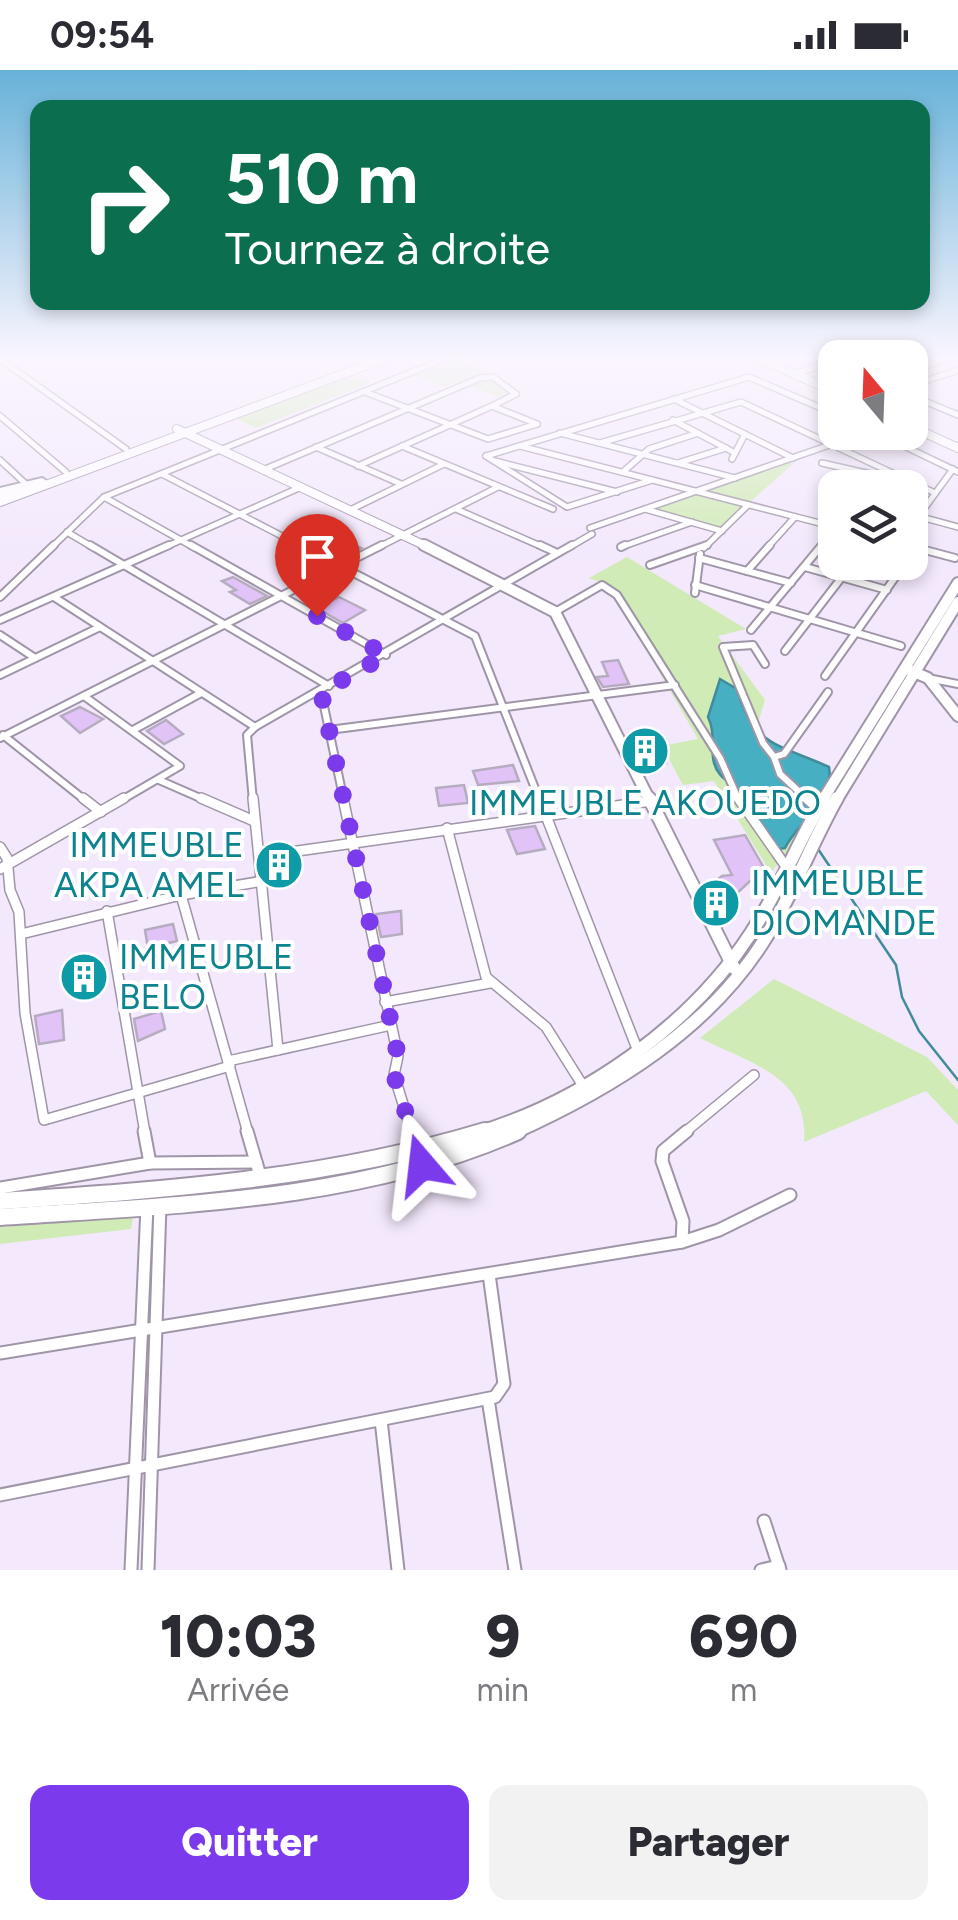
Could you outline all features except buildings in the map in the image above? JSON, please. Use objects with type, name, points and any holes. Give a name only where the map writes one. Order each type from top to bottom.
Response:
[{"type":"highway","points":[[0,497],[42,481]]},
{"type":"street","points":[[11,425],[66,472]]},
{"type":"street","points":[[92,425],[126,449]]},
{"type":"street","points":[[0,497],[196,425]]},
{"type":"street","points":[[42,481],[197,425]]},
{"type":"street","points":[[0,598],[104,497],[283,425]]},
{"type":"street","points":[[263,470],[368,425]]},
{"type":"street","points":[[358,466],[449,425]]},
{"type":"street","points":[[453,425],[490,440],[534,425]]},
{"type":"street","points":[[586,425],[486,456],[567,507],[654,479]]},
{"type":"street","points":[[600,443],[657,425]]},
{"type":"street","points":[[682,425],[734,456],[745,434]]},
{"type":"street","points":[[727,425],[793,458]]},
{"type":"street","points":[[791,425],[818,437]]},
{"type":"street","points":[[180,431],[504,583],[555,612],[735,969]]},
{"type":"street","points":[[560,433],[735,478]]},
{"type":"street","points":[[928,433],[956,445]]},
{"type":"street","points":[[624,472],[642,454],[698,434]]},
{"type":"street","points":[[402,446],[553,509]]},
{"type":"street","points":[[519,446],[818,523]]},
{"type":"street","points":[[316,447],[401,484]]},
{"type":"street","points":[[676,463],[726,448]]},
{"type":"street","points":[[278,1050],[262,856],[254,821],[247,735],[591,530],[818,449]]},
{"type":"street","points":[[845,450],[935,494]]},
{"type":"street","points":[[910,450],[956,471],[928,501]]},
{"type":"street","points":[[536,470],[554,454]]},
{"type":"street","points":[[490,459],[617,492]]},
{"type":"street","points":[[0,460],[27,486]]},
{"type":"street","points":[[822,463],[852,470]]},
{"type":"street","points":[[350,510],[444,464]]},
{"type":"street","points":[[162,474],[345,565],[478,639],[638,1051]]},
{"type":"street","points":[[102,812],[1,736],[498,487]]},
{"type":"street","points":[[0,620],[301,488]]},
{"type":"street","points":[[104,497],[386,655]]},
{"type":"street","points":[[748,505],[700,554],[695,589],[770,606],[900,646]]},
{"type":"street","points":[[456,509],[557,553]]},
{"type":"street","points":[[646,509],[722,531]]},
{"type":"street","points":[[747,571],[795,516]]},
{"type":"street","points":[[928,520],[958,527]]},
{"type":"street","points":[[621,547],[694,522]]},
{"type":"street","points":[[67,532],[325,689]]},
{"type":"street","points":[[751,630],[818,551]]},
{"type":"street","points":[[928,551],[955,558]]},
{"type":"street","points":[[650,565],[700,554],[791,583]]},
{"type":"street","points":[[805,567],[818,571]]},
{"type":"street","points":[[784,651],[840,580]]},
{"type":"street","points":[[852,580],[887,590]]},
{"type":"street","points":[[826,676],[894,580]]},
{"type":"street","points":[[587,1092],[735,969],[788,868],[958,584]]},
{"type":"street","points":[[555,612],[606,585],[643,631],[720,758],[744,811],[788,868]]},
{"type":"street","points":[[54,597],[255,727]]},
{"type":"street","points":[[0,1217],[262,1184],[481,1148],[587,1092],[682,1033],[769,933],[818,809],[909,670],[953,621],[958,602]]},
{"type":"street","points":[[0,675],[100,627]]},
{"type":"street","points":[[0,635],[35,658]]},
{"type":"street","points":[[766,664],[753,645],[723,647],[780,774],[818,809]]},
{"type":"street","points":[[909,670],[958,684]]},
{"type":"street","points":[[928,678],[958,716]]},
{"type":"street","points":[[329,730],[675,685]]},
{"type":"street","points":[[325,689],[350,842],[398,1056],[394,1075],[420,1159]]},
{"type":"street","points":[[774,757],[784,754],[828,692]]},
{"type":"street","points":[[135,729],[201,693]]},
{"type":"street","points":[[3,867],[180,766],[135,729],[84,696]]},
{"type":"street","points":[[159,780],[254,821]]},
{"type":"street","points":[[262,856],[651,801]]},
{"type":"street","points":[[447,828],[479,956],[490,983],[546,1027],[587,1092]]},
{"type":"street","points":[[0,847],[21,934],[24,1013],[44,1120],[278,1050],[391,1026]]},
{"type":"street","points":[[21,934],[107,911],[264,881]]},
{"type":"street","points":[[181,895],[262,1184]]},
{"type":"street","points":[[107,911],[150,1163]]},
{"type":"street","points":[[385,1002],[490,983]]},
{"type":"street","points":[[682,1242],[683,1221],[662,1161],[663,1151],[754,1075]]},
{"type":"street","points":[[0,1202],[266,1197],[420,1159]]},
{"type":"street","points":[[0,1188],[150,1163],[256,1162]]},
{"type":"street","points":[[0,1352],[682,1242],[719,1230],[790,1196]]},
{"type":"street","points":[[148,1570],[155,1328],[154,1197]]},
{"type":"street","points":[[130,1570],[140,1331],[154,1197]]},
{"type":"street","points":[[0,1495],[488,1400],[504,1384],[489,1274]]},
{"type":"street","points":[[488,1400],[515,1570]]},
{"type":"street","points":[[381,1420],[398,1570]]},
{"type":"street","points":[[761,1570],[779,1568],[764,1522]]},
{"type":"green space","points":[[794,463],[721,528],[652,509]]},
{"type":"green space","points":[[627,557],[746,629],[718,636],[765,700],[756,729],[737,689],[720,680],[708,717],[714,765],[745,807],[795,826],[810,820],[771,873],[714,781],[683,785],[662,746],[698,739],[609,585],[589,578]]},
{"type":"green space","points":[[774,979],[927,1057],[958,1090],[958,1125],[926,1091],[804,1142],[803,1119],[787,1087],[757,1065],[700,1038]]},
{"type":"green space","points":[[133,1217],[131,1229],[0,1244],[0,1227]]},
{"type":"water","points":[[720,679],[737,689],[751,723],[771,742],[829,767],[821,801],[785,848],[778,849],[759,833],[745,799],[716,768],[708,717]]},
{"type":"waterway","points":[[818,849],[896,965],[902,997],[919,1031],[958,1080]]},
{"type":"place","name":"IMMEUBLE AKOUEDO","points":[[645,751]]},
{"type":"place","name":"IMMEUBLE AKPA AMEL","points":[[279,865]]},
{"type":"place","name":"IMMEUBLE DIOMANDE","points":[[716,903]]},
{"type":"place","name":"IMMEUBLE BELO","points":[[84,977]]},
{"type":"route","points":[[317,616],[386,655],[321,692],[398,1056],[394,1075],[422,1165]]}]
